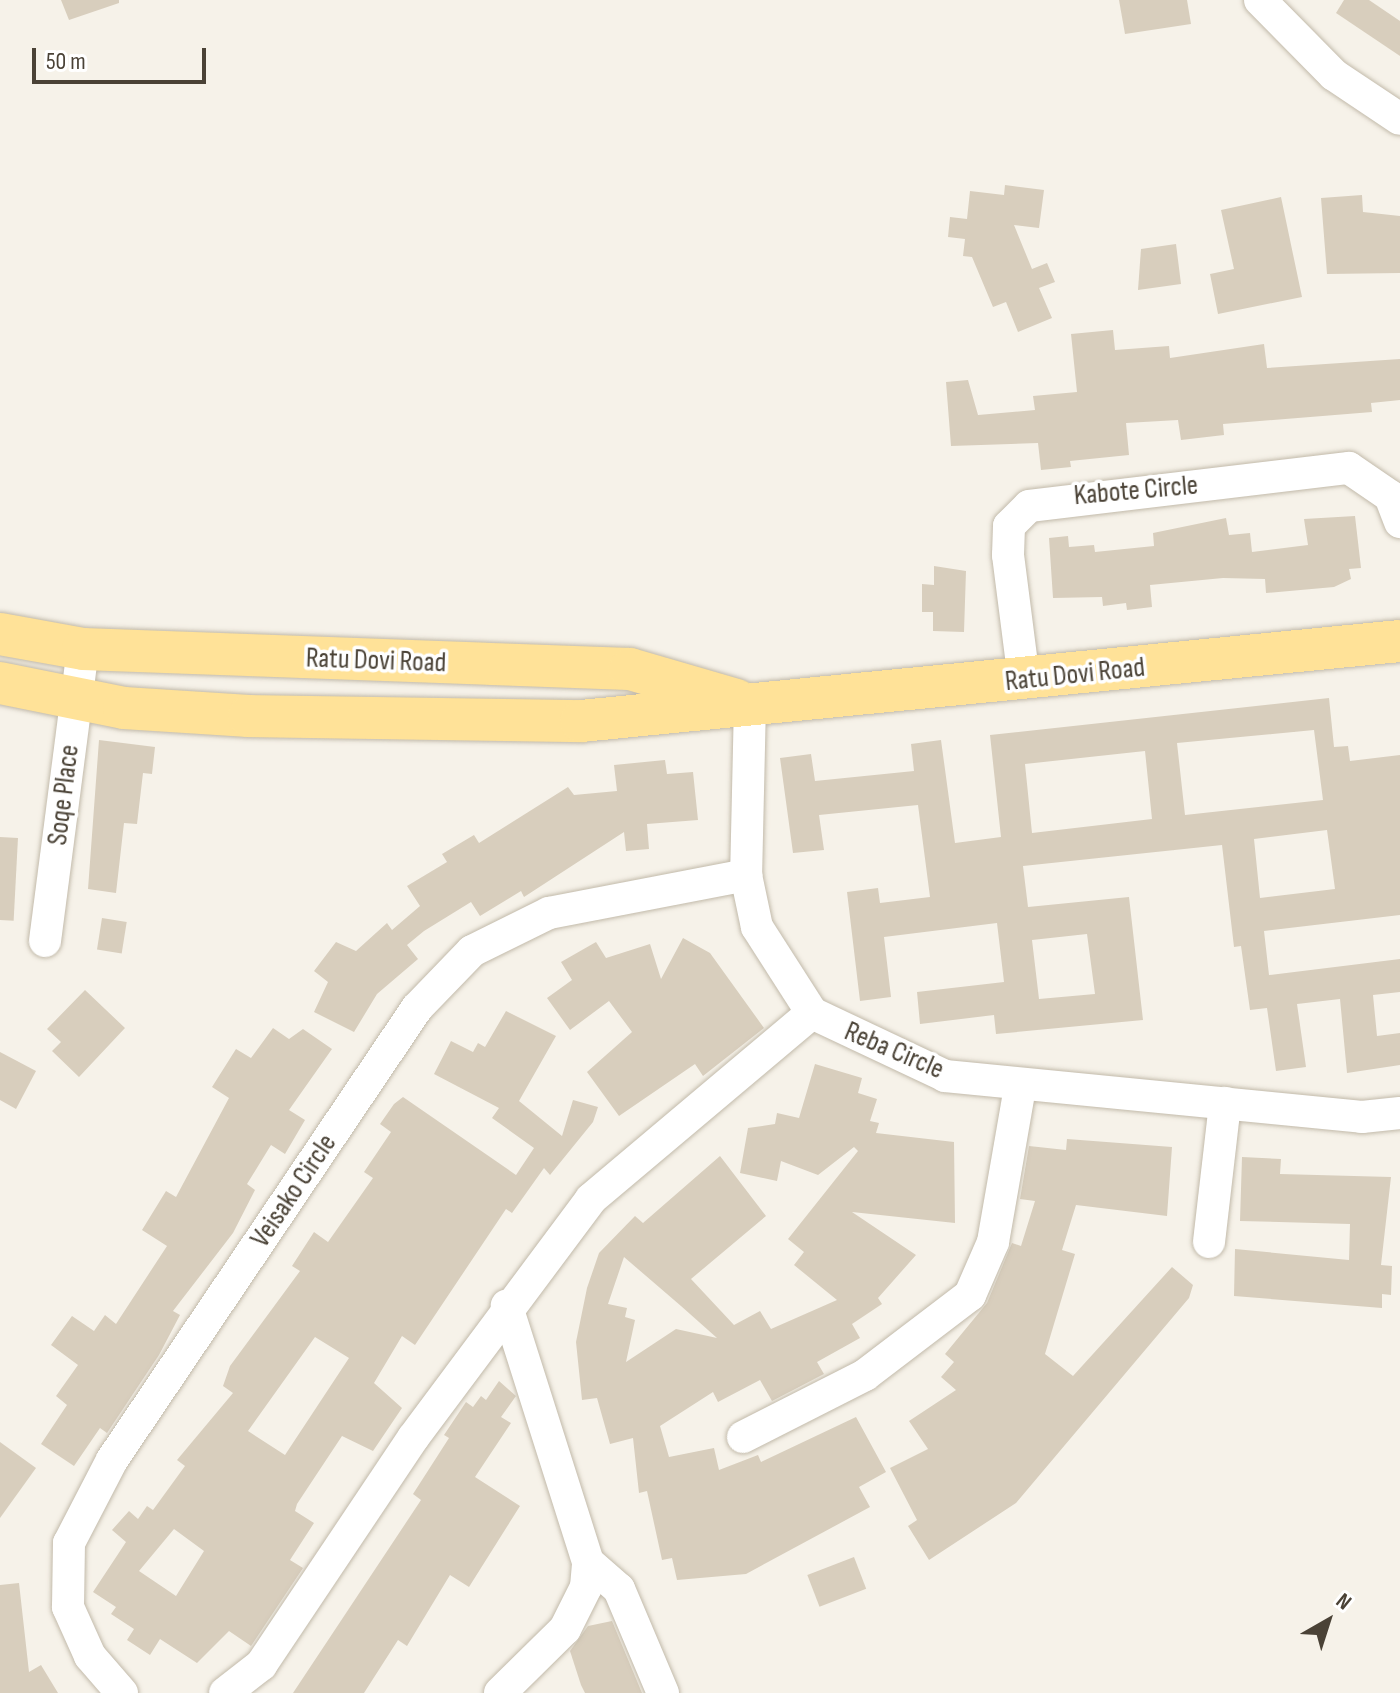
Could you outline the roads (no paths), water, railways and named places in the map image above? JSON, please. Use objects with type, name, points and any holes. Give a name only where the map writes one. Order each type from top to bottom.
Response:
[{"type":"main road","name":"Ratu Dovi Road","points":[[0,634],[83,649],[630,669],[750,703]]},
{"type":"main road","name":"Ratu Dovi Road","points":[[0,683],[76,698],[249,716],[581,721],[1400,641]]},
{"type":"street","points":[[1260,0],[1334,75],[1400,119]]},
{"type":"street","name":"Kabote Circle","points":[[1024,680],[1008,555],[1009,526],[1029,506],[1349,468],[1390,496],[1400,522]]},
{"type":"street","name":"Soqe Place","points":[[45,941],[83,649]]},
{"type":"street","name":"Reba Circle","points":[[750,703],[746,875],[757,927],[812,1013],[931,1071],[1020,1088],[1362,1117],[1400,1113]]},
{"type":"street","name":"Veisako Circle","points":[[122,1693],[90,1656],[68,1607],[69,1543],[112,1460],[417,1008],[472,951],[549,913],[746,875]]},
{"type":"street","points":[[225,1693],[261,1665],[507,1306],[591,1199],[812,1013]]},
{"type":"street","points":[[743,1437],[865,1375],[970,1295],[993,1242],[1020,1088]]},
{"type":"street","points":[[1209,1242],[1225,1103]]},
{"type":"street","points":[[500,1693],[565,1629],[586,1587],[588,1562],[507,1306]]},
{"type":"street","points":[[588,1562],[624,1598],[663,1693]]}]
